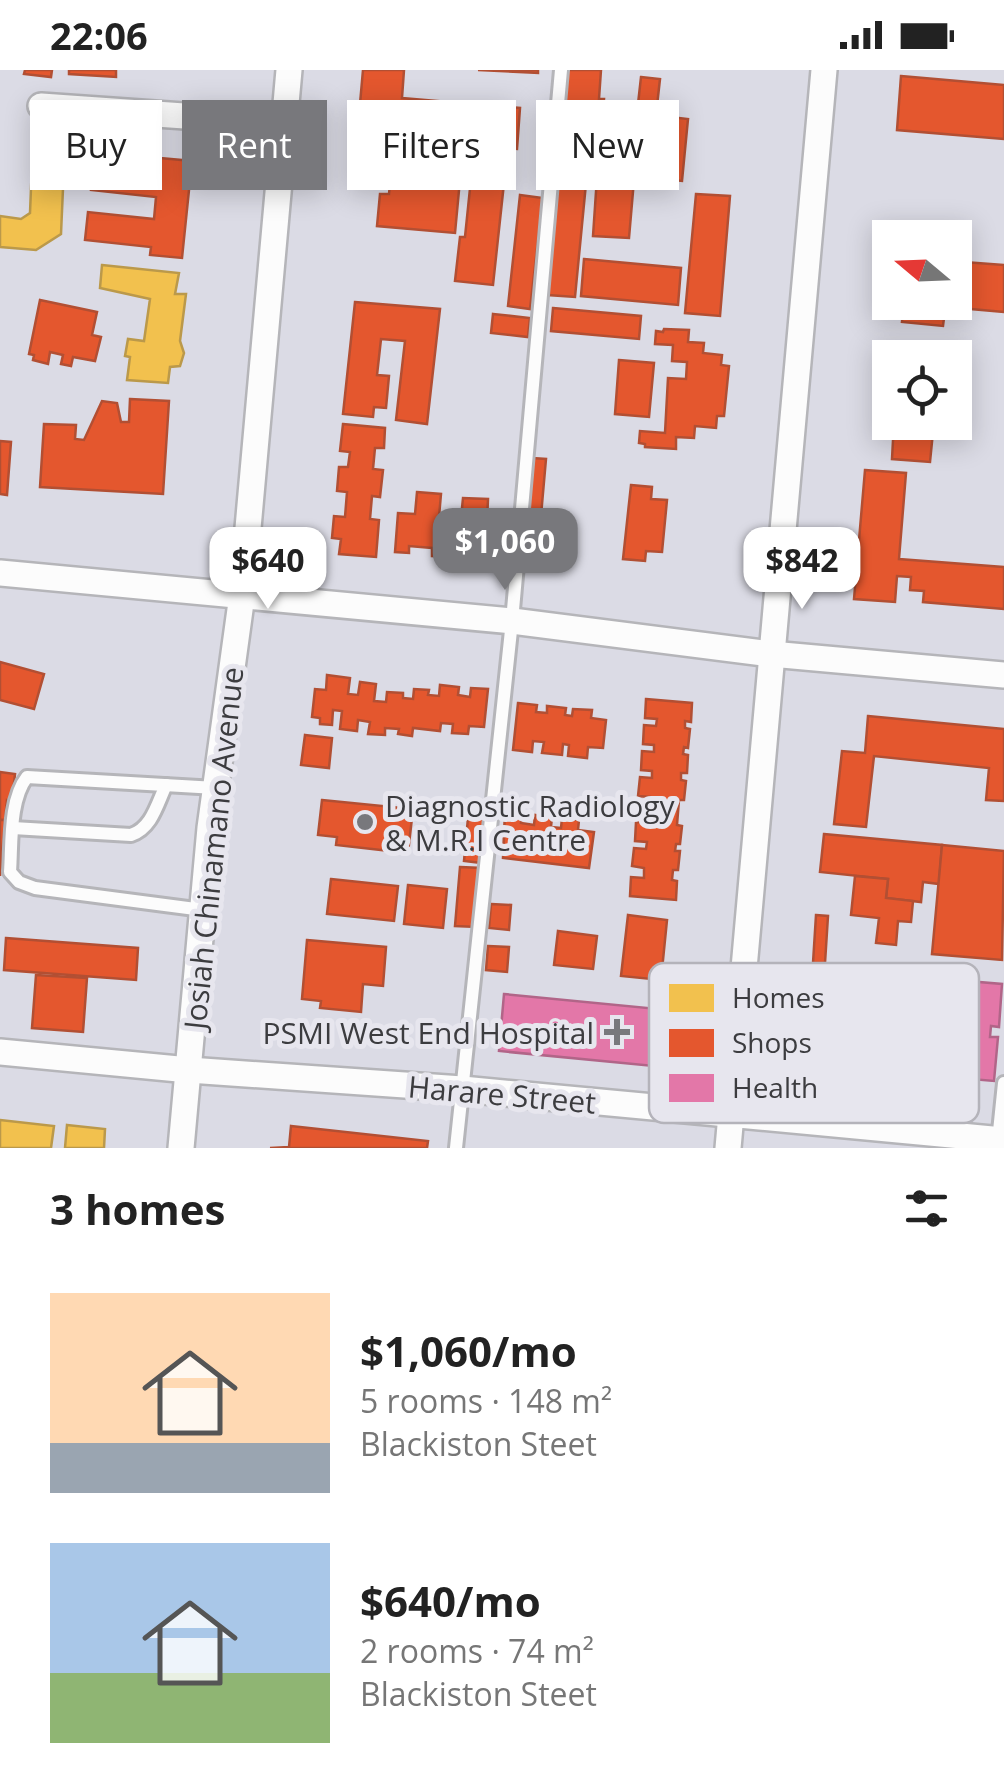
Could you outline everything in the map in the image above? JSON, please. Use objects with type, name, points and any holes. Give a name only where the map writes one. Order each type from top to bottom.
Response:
[{"type":"street","name":"Josiah Chinamano Avenue","points":[[287,100],[289,70]]},
{"type":"street","points":[[744,963],[824,70]]},
{"type":"street","name":"Josiah Chinamano Avenue","points":[[181,1148],[216,788],[242,596],[279,190]]},
{"type":"street","points":[[0,573],[512,621],[771,654],[1004,675]]},
{"type":"street","name":"Harare Street","points":[[0,1052],[649,1108]]},
{"type":"street","points":[[728,1148],[730,1123]]},
{"type":"street","name":"Harare Street","points":[[803,1123],[1000,1142]]},
{"type":"lane","points":[[456,1148],[512,621],[561,70]]},
{"type":"lane","points":[[203,910],[36,888],[19,882],[10,872],[13,828],[20,785],[27,777],[216,788]]},
{"type":"lane","points":[[13,828],[131,835],[142,831],[150,820],[166,785]]},
{"type":"lane","points":[[1000,1142],[1004,1083]]},
{"type":"shaded area","points":[[0,70],[1004,70],[1004,1148],[0,1148]]},
{"type":"building: Homes","points":[[31,190],[63,190],[61,234],[36,250],[0,247],[0,216],[21,219],[30,213]]},
{"type":"building: Homes","points":[[102,265],[179,273],[175,294],[186,294],[180,341],[184,353],[180,366],[170,367],[168,383],[127,380],[128,339],[144,341],[150,299],[100,288]]},
{"type":"building: Homes","points":[[0,1120],[54,1126],[51,1148],[0,1148]]},
{"type":"building: Homes","points":[[67,1125],[105,1129],[104,1148],[65,1148]]},
{"type":"building: Shops","points":[[25,70],[52,70],[51,77],[24,74]]},
{"type":"building: Shops","points":[[69,70],[116,70],[116,77],[69,74]]},
{"type":"building: Shops","points":[[363,70],[404,70],[402,98],[426,100],[360,100]]},
{"type":"building: Shops","points":[[478,70],[538,70],[538,73]]},
{"type":"building: Shops","points":[[566,70],[601,70],[599,99],[604,100],[563,100]]},
{"type":"building: Shops","points":[[901,76],[1004,85],[1004,139],[897,130]]},
{"type":"building: Shops","points":[[641,77],[660,79],[658,100],[638,100]]},
{"type":"building: Shops","points":[[516,108],[520,108],[516,149]]},
{"type":"building: Shops","points":[[679,118],[688,119],[682,181],[679,181]]},
{"type":"building: Shops","points":[[162,158],[182,160],[182,190],[189,190],[182,258],[150,255],[151,247],[85,240],[88,212],[154,219],[156,197],[91,190],[162,190]]},
{"type":"building: Shops","points":[[389,190],[459,190],[455,233],[377,226],[380,194],[389,194]]},
{"type":"building: Shops","points":[[470,190],[503,190],[493,285],[455,281],[460,237],[465,237]]},
{"type":"building: Shops","points":[[557,190],[585,190],[575,297],[548,295]]},
{"type":"building: Shops","points":[[596,190],[633,190],[629,238],[593,236]]},
{"type":"building: Shops","points":[[696,194],[730,196],[720,316],[685,313]]},
{"type":"building: Shops","points":[[520,195],[543,198],[530,309],[508,306]]},
{"type":"building: Shops","points":[[584,259],[681,268],[678,305],[581,296]]},
{"type":"building: Shops","points":[[972,263],[1004,265],[1004,312],[972,309]]},
{"type":"building: Shops","points":[[40,300],[97,312],[92,335],[101,337],[95,361],[73,357],[71,366],[61,364],[63,355],[50,352],[48,364],[33,360],[34,355],[29,354]]},
{"type":"building: Shops","points":[[355,302],[440,309],[427,424],[396,420],[405,341],[381,339],[377,375],[389,376],[386,408],[374,407],[373,417],[343,414]]},
{"type":"building: Shops","points":[[553,308],[641,316],[639,339],[551,331]]},
{"type":"building: Shops","points":[[493,314],[530,318],[528,337],[491,333]]},
{"type":"building: Shops","points":[[902,320],[944,320],[943,326]]},
{"type":"building: Shops","points":[[689,330],[688,342],[704,343],[703,353],[722,355],[721,365],[729,366],[724,416],[717,416],[716,428],[695,426],[694,438],[676,437],[676,449],[639,443],[640,431],[665,433],[668,378],[686,379],[687,362],[672,361],[673,345],[655,344],[656,331]]},
{"type":"building: Shops","points":[[619,360],[654,363],[649,417],[615,414]]},
{"type":"building: Shops","points":[[130,399],[169,401],[163,494],[40,487],[44,424],[76,425],[75,439],[84,440],[102,401],[117,403],[121,422],[129,422]]},
{"type":"building: Shops","points":[[343,424],[385,428],[384,448],[375,448],[373,469],[383,470],[380,497],[372,496],[370,519],[379,520],[376,557],[339,554],[341,539],[332,538],[334,516],[345,517],[347,492],[337,491],[339,467],[348,467],[350,452],[340,451]]},
{"type":"building: Shops","points":[[893,440],[932,440],[930,462],[892,459]]},
{"type":"building: Shops","points":[[0,441],[11,442],[7,495],[0,494]]},
{"type":"building: Shops","points":[[532,458],[546,459],[540,527],[526,526]]},
{"type":"building: Shops","points":[[865,470],[906,473],[899,559],[1004,567],[1004,609],[923,602],[924,591],[910,590],[911,577],[897,576],[895,602],[854,599]]},
{"type":"building: Shops","points":[[631,485],[652,487],[651,499],[667,500],[662,552],[646,551],[645,561],[623,559]]},
{"type":"building: Shops","points":[[417,492],[441,494],[439,517],[461,518],[463,498],[488,499],[487,522],[501,522],[498,563],[478,562],[478,553],[432,556],[432,548],[409,546],[409,553],[395,552],[398,513],[415,514]]},
{"type":"building: Shops","points":[[0,662],[44,674],[34,709],[0,700]]},
{"type":"building: Shops","points":[[327,675],[350,678],[348,694],[358,695],[360,682],[376,684],[374,701],[386,702],[387,692],[403,693],[403,698],[413,699],[414,689],[429,690],[428,695],[439,696],[440,685],[459,687],[458,695],[470,697],[471,688],[488,689],[484,727],[469,726],[468,734],[452,733],[453,724],[441,723],[440,731],[413,728],[412,736],[398,734],[399,729],[385,728],[385,735],[368,734],[370,722],[358,720],[357,731],[340,729],[342,711],[333,710],[332,725],[320,724],[320,718],[312,717],[315,689],[326,690]]},
{"type":"building: Shops","points":[[646,699],[692,703],[691,722],[685,721],[685,728],[690,729],[688,748],[684,747],[683,754],[688,755],[687,773],[681,773],[681,780],[686,781],[684,800],[679,800],[677,825],[682,826],[675,851],[680,851],[678,870],[673,870],[672,880],[677,881],[676,900],[630,896],[631,877],[644,878],[644,868],[632,866],[634,848],[646,849],[647,842],[635,841],[636,822],[648,823],[650,797],[638,796],[640,777],[652,778],[652,771],[641,770],[642,751],[654,752],[654,745],[643,744],[644,725],[656,726],[657,719],[645,718]]},
{"type":"building: Shops","points":[[518,703],[537,705],[536,712],[547,713],[547,706],[566,708],[565,715],[572,716],[573,709],[592,710],[591,718],[606,720],[603,748],[588,747],[587,758],[568,756],[569,745],[563,744],[562,755],[542,753],[544,742],[533,741],[532,752],[513,750]]},
{"type":"building: Shops","points":[[868,716],[1004,729],[1004,801],[986,800],[989,768],[874,756],[866,827],[834,824],[842,751],[865,753]]},
{"type":"building: Shops","points":[[305,735],[332,738],[329,768],[301,765]]},
{"type":"building: Shops","points":[[0,772],[15,774],[5,820],[0,820]]},
{"type":"building: Shops","name":"Diagnostic Radiology & M.R.I Centre","points":[[322,800],[413,809],[408,853],[336,845],[337,837],[318,835]]},
{"type":"building: Shops","points":[[505,811],[522,813],[521,823],[534,825],[535,815],[552,817],[551,827],[561,828],[562,818],[579,820],[578,830],[594,832],[589,868],[503,858]]},
{"type":"building: Shops","points":[[468,818],[486,819],[482,863],[464,861]]},
{"type":"building: Shops","points":[[0,820],[5,820],[0,876]]},
{"type":"building: Shops","points":[[824,834],[942,845],[939,884],[923,882],[921,902],[886,898],[888,879],[820,872]]},
{"type":"building: Shops","points":[[942,845],[1004,851],[1002,960],[932,954]]},
{"type":"building: Shops","points":[[460,867],[482,868],[477,927],[455,926]]},
{"type":"building: Shops","points":[[855,876],[888,879],[886,898],[913,901],[911,922],[898,921],[896,945],[876,943],[879,918],[851,915]]},
{"type":"building: Shops","points":[[331,879],[398,886],[394,921],[327,914]]},
{"type":"building: Shops","points":[[408,885],[447,889],[443,928],[404,924]]},
{"type":"building: Shops","points":[[491,904],[511,905],[509,930],[489,928]]},
{"type":"building: Shops","points":[[628,915],[667,920],[663,963],[649,963],[649,979],[621,976]]},
{"type":"building: Shops","points":[[816,915],[828,916],[825,963],[813,963]]},
{"type":"building: Shops","points":[[558,931],[597,936],[593,969],[554,965]]},
{"type":"building: Shops","points":[[6,938],[138,948],[136,980],[4,970]]},
{"type":"building: Shops","points":[[307,940],[386,947],[383,986],[363,984],[361,1012],[320,1008],[321,1001],[302,999]]},
{"type":"building: Shops","points":[[488,946],[509,947],[507,972],[486,970]]},
{"type":"building: Shops","points":[[36,975],[87,978],[83,1032],[32,1028]]},
{"type":"building: Shops","points":[[291,1126],[428,1141],[427,1148],[270,1148],[289,1147]]},
{"type":"building: Health","points":[[979,982],[1002,984],[999,1027],[991,1026],[990,1037],[998,1037],[994,1081],[979,1080]]},
{"type":"building: Health","points":[[504,994],[649,1008],[649,1066],[499,1051]]},
{"type":"place","name":"Diagnostic Radiology & M.R.I Centre","points":[[365,822]]},
{"type":"place","name":"PSMI West End Hospital","points":[[617,1032]]}]
